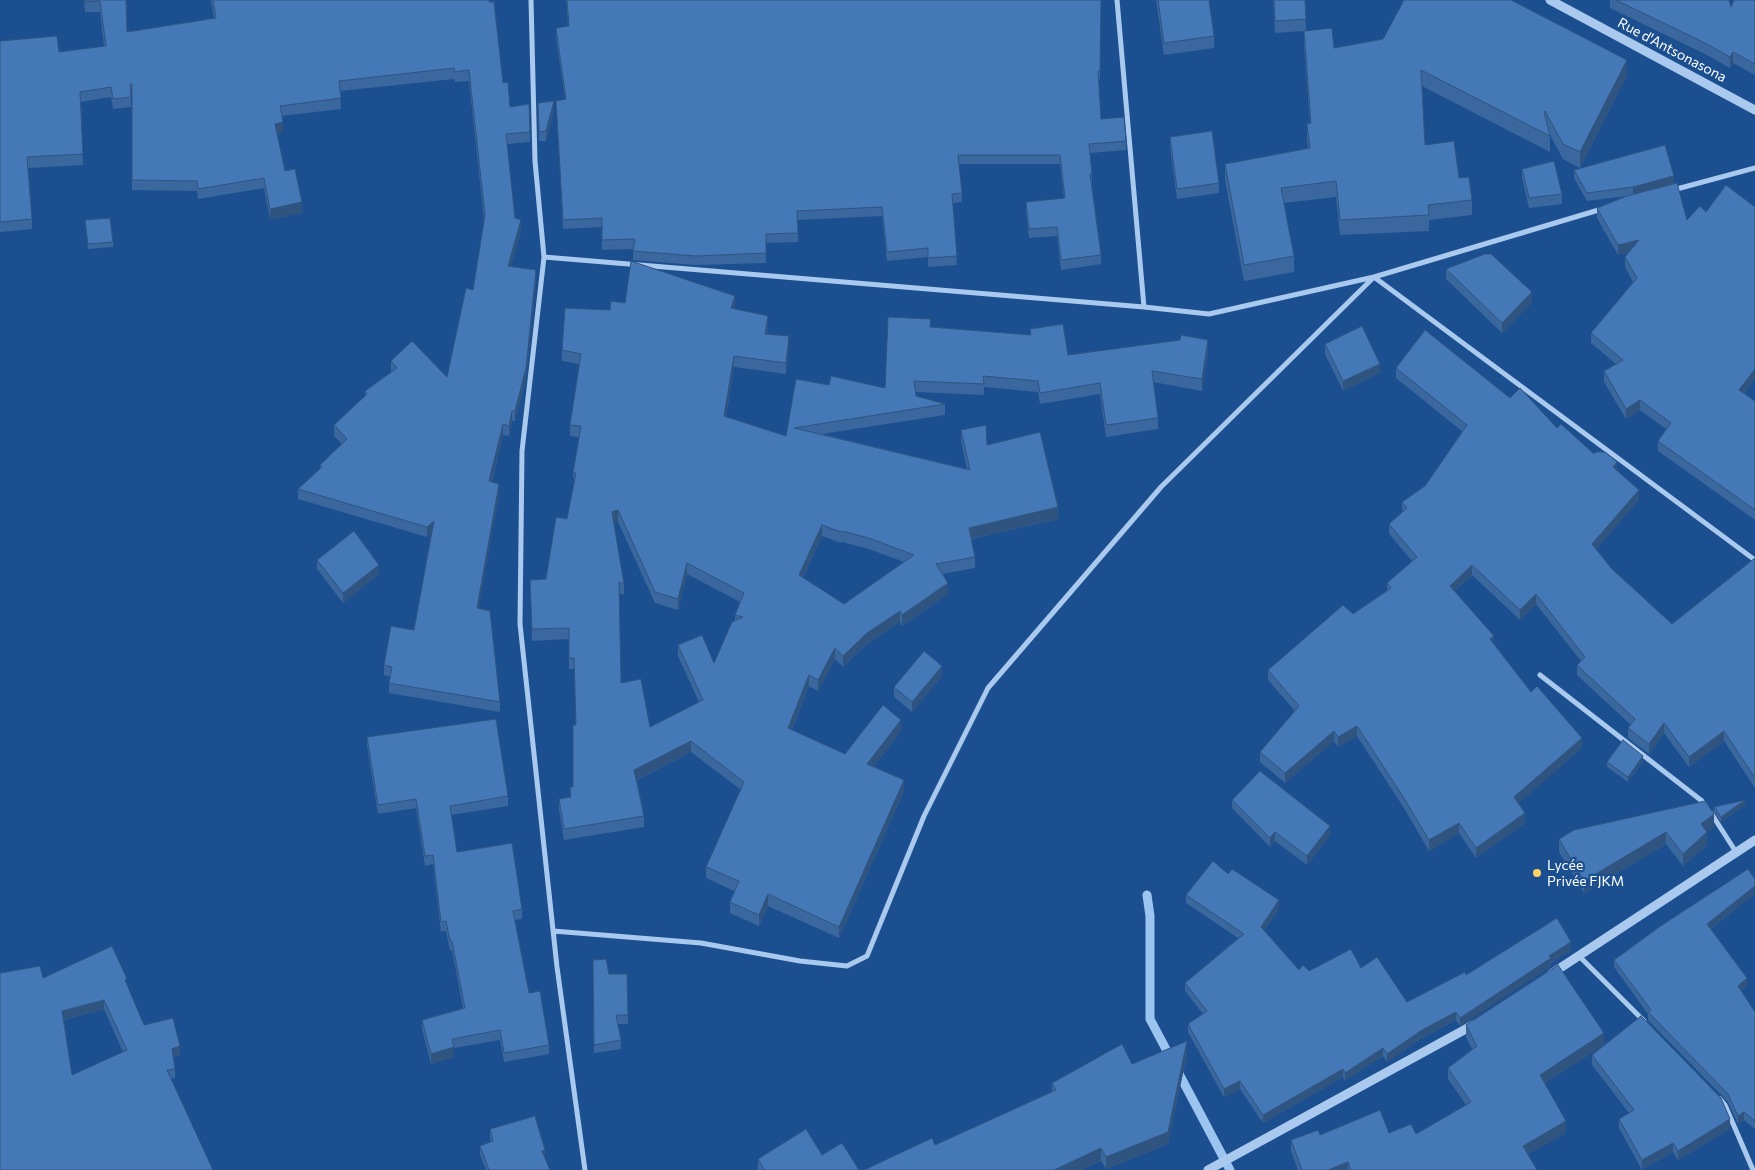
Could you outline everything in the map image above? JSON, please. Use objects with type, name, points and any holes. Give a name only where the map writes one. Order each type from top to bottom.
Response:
[{"type":"street","points":[[531,0],[535,162],[544,257],[522,451],[520,624],[557,967],[586,1170]]},
{"type":"street","points":[[1117,0],[1144,308]]},
{"type":"street","name":"Rue d'Antsonasona","points":[[1550,0],[1755,110]]},
{"type":"street","points":[[1669,191],[1755,168]]},
{"type":"street","points":[[544,257],[1209,314],[1374,277],[1611,206]]},
{"type":"street","points":[[553,931],[701,943],[800,961],[847,966],[867,956],[924,816],[988,688],[1161,487],[1374,277]]},
{"type":"street","points":[[1374,277],[1755,560]]},
{"type":"street","points":[[1540,675],[1702,801],[1736,852]]},
{"type":"street","points":[[1547,977],[1755,840]]},
{"type":"street","points":[[1580,956],[1649,1027]]},
{"type":"street","points":[[1208,1170],[1482,1020]]},
{"type":"street","points":[[1718,1098],[1725,1105],[1753,1170]]},
{"type":"building","points":[[85,0],[126,0],[127,32],[216,18],[213,0],[489,0],[489,2],[494,2],[503,83],[508,82],[510,107],[529,104],[530,132],[506,134],[515,218],[521,220],[508,266],[536,270],[526,368],[515,411],[512,411],[509,426],[503,424],[489,481],[499,484],[477,608],[490,611],[500,702],[389,683],[392,667],[384,665],[391,626],[414,630],[434,521],[427,527],[298,489],[322,467],[320,465],[347,439],[334,425],[367,394],[365,391],[397,368],[391,361],[412,341],[447,377],[466,288],[473,290],[485,215],[469,70],[455,72],[454,68],[339,81],[341,98],[280,106],[283,122],[275,124],[285,171],[295,169],[302,202],[270,209],[264,178],[198,189],[197,181],[132,180],[132,84],[130,84],[131,97],[113,99],[111,87],[80,92],[83,154],[27,157],[32,219],[0,222],[0,41],[57,36],[59,52],[106,46],[100,1],[85,2]]},
{"type":"building","points":[[567,0],[1101,0],[1100,71],[1098,71],[1101,119],[1124,117],[1126,141],[1089,144],[1092,174],[1090,174],[1101,255],[1061,260],[1057,227],[1029,229],[1026,202],[1065,198],[1060,155],[958,155],[962,193],[952,194],[957,256],[928,258],[928,248],[887,252],[882,207],[797,211],[798,233],[766,234],[766,253],[696,256],[633,251],[635,239],[602,240],[602,218],[563,220],[556,101],[566,99],[556,28],[569,26]]},
{"type":"building","points":[[1158,0],[1209,0],[1214,36],[1164,43]]},
{"type":"building","points":[[1274,0],[1305,0],[1306,19],[1275,21]]},
{"type":"building","points":[[1404,0],[1511,0],[1627,60],[1580,152],[1563,144],[1545,111],[1550,136],[1421,70],[1425,145],[1454,141],[1459,178],[1469,177],[1472,200],[1428,205],[1429,215],[1340,220],[1336,181],[1281,188],[1294,256],[1244,265],[1225,164],[1310,148],[1307,124],[1311,123],[1304,31],[1332,28],[1334,48],[1383,39]]},
{"type":"building","points":[[1616,0],[1729,0],[1731,7],[1734,0],[1755,0],[1755,64],[1733,52],[1730,57]]},
{"type":"building","points":[[554,101],[546,131],[539,132],[538,103]]},
{"type":"building","points":[[1212,131],[1219,183],[1177,189],[1170,137]]},
{"type":"building","points":[[1665,145],[1674,176],[1633,187],[1587,193],[1574,170]]},
{"type":"building","points":[[1554,161],[1562,194],[1529,198],[1522,169]]},
{"type":"building","points":[[1677,183],[1687,220],[1700,206],[1706,212],[1726,185],[1755,207],[1755,369],[1739,390],[1755,401],[1755,510],[1658,441],[1671,423],[1640,400],[1626,409],[1604,371],[1623,360],[1591,333],[1637,278],[1625,257],[1639,240],[1618,245],[1597,208],[1627,196]]},
{"type":"building","points":[[110,218],[113,242],[88,244],[85,220]]},
{"type":"building","points":[[1485,254],[1491,254],[1532,292],[1502,323],[1446,269]]},
{"type":"building","points":[[631,261],[735,296],[731,308],[768,316],[765,334],[789,336],[786,363],[734,356],[724,416],[786,436],[796,379],[829,385],[831,376],[885,388],[888,317],[931,319],[930,327],[1031,335],[1030,329],[1063,324],[1068,355],[1180,340],[1181,335],[1208,340],[1202,379],[1152,371],[1158,418],[1106,425],[1100,383],[1040,393],[1038,381],[983,376],[984,384],[914,381],[916,396],[945,404],[794,428],[970,470],[961,430],[986,425],[987,445],[1040,432],[1058,507],[969,528],[975,557],[936,564],[948,583],[902,615],[900,611],[867,633],[843,656],[835,648],[818,680],[809,675],[788,728],[845,754],[883,705],[901,720],[867,764],[904,780],[839,927],[768,894],[759,915],[730,902],[739,881],[706,867],[744,782],[691,741],[634,770],[644,816],[564,829],[559,799],[571,797],[570,787],[573,787],[573,725],[576,725],[574,658],[569,658],[569,628],[532,629],[530,580],[546,579],[556,517],[567,519],[576,473],[573,473],[581,426],[570,425],[581,354],[562,350],[565,308],[610,310],[611,301],[625,303]],"holes":[[[618,510],[655,592],[678,599],[687,563],[744,593],[735,615],[743,617],[732,622],[714,663],[702,635],[678,645],[703,700],[650,727],[641,679],[621,683],[619,582],[624,584],[612,512]],[[822,525],[841,532],[869,538],[914,555],[844,604],[799,575]]]},
{"type":"building","points":[[1362,326],[1380,364],[1343,381],[1325,344]]},
{"type":"building","points":[[1425,330],[1510,398],[1520,388],[1557,428],[1561,424],[1594,454],[1595,452],[1605,452],[1617,462],[1613,467],[1639,490],[1592,544],[1612,569],[1672,624],[1755,558],[1755,778],[1724,731],[1689,757],[1664,723],[1649,744],[1628,728],[1635,719],[1577,665],[1585,657],[1536,594],[1520,610],[1472,565],[1450,586],[1494,636],[1490,639],[1531,692],[1537,686],[1582,738],[1514,797],[1525,813],[1476,848],[1459,823],[1429,840],[1357,726],[1338,737],[1334,731],[1285,773],[1260,752],[1299,706],[1268,670],[1343,605],[1353,614],[1391,588],[1387,583],[1417,557],[1389,524],[1407,508],[1402,502],[1425,486],[1467,425],[1396,368]]},
{"type":"building","points":[[354,531],[379,565],[343,593],[317,560]]},
{"type":"building","points":[[924,651],[942,666],[912,702],[894,687]]},
{"type":"building","points":[[496,719],[508,796],[450,806],[457,852],[512,843],[522,909],[513,911],[529,993],[540,991],[549,1045],[504,1053],[500,1030],[452,1039],[454,1047],[431,1054],[422,1020],[465,1008],[452,941],[450,941],[446,921],[441,922],[433,855],[425,856],[416,799],[378,805],[367,737]]},
{"type":"building","points":[[1623,740],[1643,756],[1628,777],[1607,762]]},
{"type":"building","points":[[1260,771],[1330,826],[1307,856],[1275,832],[1270,838],[1232,800]]},
{"type":"building","points":[[1745,800],[1721,817],[1714,807]]},
{"type":"building","points":[[1705,801],[1714,814],[1701,824],[1707,832],[1683,854],[1666,832],[1584,881],[1559,839],[1574,830]]},
{"type":"building","points":[[1213,861],[1228,874],[1232,869],[1279,900],[1261,927],[1299,970],[1303,965],[1309,971],[1351,949],[1361,968],[1377,957],[1407,1002],[1465,972],[1466,975],[1557,918],[1571,942],[1549,956],[1551,958],[1460,1018],[1456,1012],[1422,1030],[1387,1054],[1383,1048],[1345,1073],[1343,1069],[1263,1115],[1240,1081],[1224,1089],[1188,1024],[1207,1011],[1185,983],[1244,934],[1186,895]]},
{"type":"building","points":[[1748,869],[1755,879],[1755,886],[1707,924],[1747,978],[1738,986],[1755,1012],[1755,1121],[1744,1112],[1738,1116],[1728,1094],[1648,1012],[1651,1010],[1614,960],[1662,925]]},
{"type":"building","points":[[112,946],[127,979],[125,980],[144,1025],[173,1018],[180,1046],[172,1049],[175,1069],[167,1070],[213,1170],[0,1170],[0,973],[40,966],[43,978]],"holes":[[[104,1000],[127,1050],[72,1075],[62,1011]]]},
{"type":"building","points":[[606,959],[609,974],[627,974],[628,1015],[616,1015],[621,1040],[594,1045],[593,960]]},
{"type":"building","points":[[1558,965],[1604,1033],[1540,1075],[1566,1121],[1523,1146],[1537,1170],[1351,1170],[1348,1162],[1328,1170],[1302,1170],[1291,1140],[1318,1130],[1320,1135],[1380,1110],[1389,1133],[1411,1124],[1416,1134],[1471,1102],[1448,1068],[1477,1046],[1466,1025]]},
{"type":"building","points":[[1641,1016],[1721,1098],[1730,1119],[1678,1151],[1673,1143],[1642,1160],[1619,1119],[1634,1110],[1592,1055]]},
{"type":"building","points":[[1187,1041],[1168,1132],[1106,1157],[1101,1148],[1054,1170],[864,1170],[932,1138],[935,1145],[1056,1090],[1052,1083],[1122,1044],[1132,1064]]},
{"type":"building","points":[[535,1116],[545,1150],[542,1151],[550,1170],[489,1170],[480,1146],[493,1141],[490,1129]]},
{"type":"building","points":[[806,1129],[822,1155],[842,1143],[859,1170],[764,1170],[758,1159]]},
{"type":"waterway","points":[[1147,895],[1150,916],[1150,1019],[1230,1170]]},
{"type":"place","name":"Lycée Privée FJKM","points":[[1537,873]]}]
